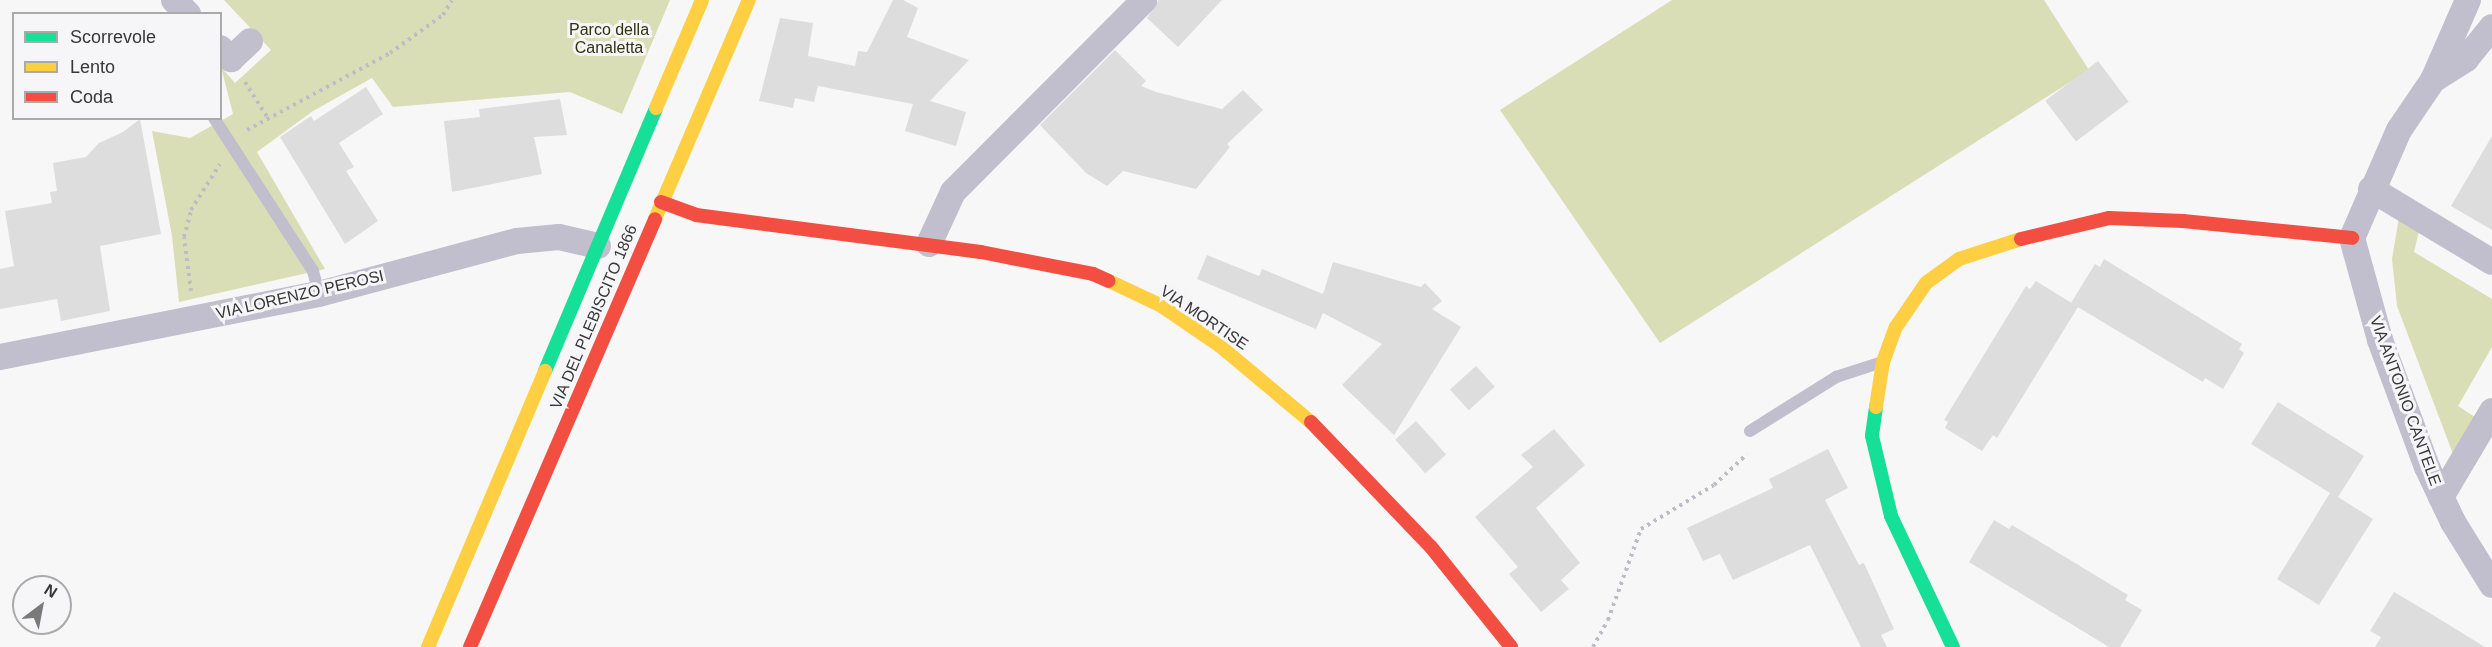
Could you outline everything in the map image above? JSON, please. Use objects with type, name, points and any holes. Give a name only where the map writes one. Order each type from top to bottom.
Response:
[{"type":"street","points":[[174,0],[186,12]]},
{"type":"street","name":"VIA DEL PLEBISCITO 1866","points":[[428,647],[702,0]]},
{"type":"street","name":"VIA DEL PLEBISCITO 1866","points":[[471,647],[749,0]]},
{"type":"street","points":[[929,244],[953,192],[1144,0]]},
{"type":"street","points":[[1953,647],[1937,619],[1891,516],[1872,436],[1883,362],[1896,327],[1926,283],[1959,259],[2048,230],[2109,218],[2182,221],[2352,238],[2371,189],[2399,129],[2433,81],[2468,0]]},
{"type":"street","points":[[2433,81],[2466,59],[2492,27]]},
{"type":"street","points":[[226,53],[250,41]]},
{"type":"street","points":[[2371,189],[2492,262]]},
{"type":"street","name":"VIA MORTISE","points":[[661,202],[696,215],[929,244],[1093,274],[1160,305],[1220,346],[1320,430],[1431,547],[1511,647]]},
{"type":"street","name":"VIA LORENZO PEROSI","points":[[0,357],[319,294],[517,241],[559,237],[598,246]]},
{"type":"street","name":"VIA ANTONIO CANTELE","points":[[2352,238],[2380,340],[2441,497],[2492,585]]},
{"type":"street","points":[[2441,497],[2492,411]]},
{"type":"lane","points":[[215,120],[313,271],[319,294]]},
{"type":"lane","points":[[1750,431],[1836,377],[1883,362]]},
{"type":"path","points":[[192,295],[184,237],[202,190],[232,147],[254,124],[331,88],[390,53],[443,15],[452,0]]},
{"type":"path","points":[[226,53],[267,117]]},
{"type":"path","points":[[1593,647],[1608,620],[1641,529],[1714,485],[1747,454]]},
{"type":"green space","name":"Parco della Canaletta","points":[[224,0],[670,0],[622,114],[570,92],[393,107],[372,78],[313,111],[257,152],[325,269],[179,302],[172,236],[152,131],[190,138],[233,114],[222,68],[235,83],[271,50]]},
{"type":"green space","points":[[1672,0],[2044,0],[2089,70],[1660,343],[1500,110]]},
{"type":"green space","points":[[2399,217],[2419,231],[2414,252],[2492,299],[2492,347],[2458,406],[2475,417],[2453,454],[2397,306],[2392,259]]},
{"type":"building","points":[[893,0],[903,0],[918,8],[907,37],[969,60],[930,101],[966,112],[956,146],[905,131],[913,104],[818,86],[814,102],[795,98],[793,108],[759,101],[780,18],[813,23],[808,56],[855,66],[858,51],[867,52]]},
{"type":"building","points":[[1159,0],[1222,0],[1178,47],[1147,18]]},
{"type":"building","points":[[1115,50],[1146,81],[1141,86],[1222,109],[1243,90],[1263,110],[1227,144],[1230,147],[1196,189],[1123,171],[1107,186],[1086,173],[1040,125]]},
{"type":"building","points":[[2098,61],[2129,102],[2076,141],[2045,101]]},
{"type":"building","points":[[366,87],[383,114],[339,143],[354,167],[346,171],[378,221],[345,244],[280,137],[311,116],[314,121]]},
{"type":"building","points":[[560,99],[567,135],[534,137],[542,174],[452,192],[444,121],[480,117],[479,109]]},
{"type":"building","points":[[140,120],[161,234],[100,246],[110,311],[61,321],[57,299],[0,309],[0,269],[14,266],[5,211],[52,203],[50,192],[57,191],[53,163],[86,157],[99,143],[123,132]]},
{"type":"building","points":[[2492,136],[2492,230],[2451,206]]},
{"type":"building","points":[[1207,255],[1259,276],[1262,269],[1323,294],[1333,262],[1421,287],[1425,283],[1442,301],[1432,309],[1461,327],[1394,435],[1342,385],[1382,344],[1323,313],[1316,329],[1197,279]]},
{"type":"building","points":[[2104,259],[2242,344],[2239,349],[2244,353],[2223,389],[2205,378],[2203,382],[2071,303],[2095,264],[2100,267]]},
{"type":"building","points":[[2036,281],[2078,307],[1997,438],[1993,435],[1982,451],[1945,428],[1948,422],[1944,420],[2026,286],[2030,289]]},
{"type":"building","points":[[1476,366],[1495,387],[1469,410],[1450,389]]},
{"type":"building","points":[[2278,402],[2364,456],[2338,497],[2373,519],[2319,605],[2277,579],[2330,493],[2251,444]]},
{"type":"building","points":[[1416,421],[1446,454],[1425,473],[1395,440]]},
{"type":"building","points":[[1554,429],[1585,465],[1536,508],[1580,563],[1561,580],[1569,589],[1541,612],[1509,574],[1518,567],[1475,517],[1533,467],[1521,455]]},
{"type":"building","points":[[1828,449],[1848,488],[1825,500],[1859,565],[1864,563],[1894,629],[1881,635],[1887,647],[1861,647],[1810,545],[1733,580],[1720,554],[1703,561],[1687,528],[1773,488],[1769,479]]},
{"type":"building","points":[[1994,520],[2009,529],[2012,525],[2128,595],[2125,600],[2142,610],[2120,647],[2109,647],[1969,562]]},
{"type":"building","points":[[2394,592],[2485,647],[2375,647],[2381,637],[2370,631]]},
{"type":"traffic: fast","points":[[545,371],[656,108]]},
{"type":"traffic: fast","points":[[1876,407],[1872,436],[1891,516],[1953,647]]},
{"type":"traffic: slow","points":[[656,108],[702,0]]},
{"type":"traffic: slow","points":[[655,219],[749,0]]},
{"type":"traffic: slow","points":[[1876,407],[1883,362],[1896,327],[1926,283],[1959,259],[2021,239]]},
{"type":"traffic: slow","points":[[1109,281],[1160,305],[1220,346],[1311,422]]},
{"type":"traffic: slow","points":[[428,647],[545,371]]},
{"type":"traffic: jam","points":[[661,202],[696,215],[981,252],[1093,274],[1109,281]]},
{"type":"traffic: jam","points":[[2021,239],[2109,218],[2183,221],[2352,238]]},
{"type":"traffic: jam","points":[[470,647],[655,219]]},
{"type":"traffic: jam","points":[[1311,422],[1431,547],[1511,647]]}]
